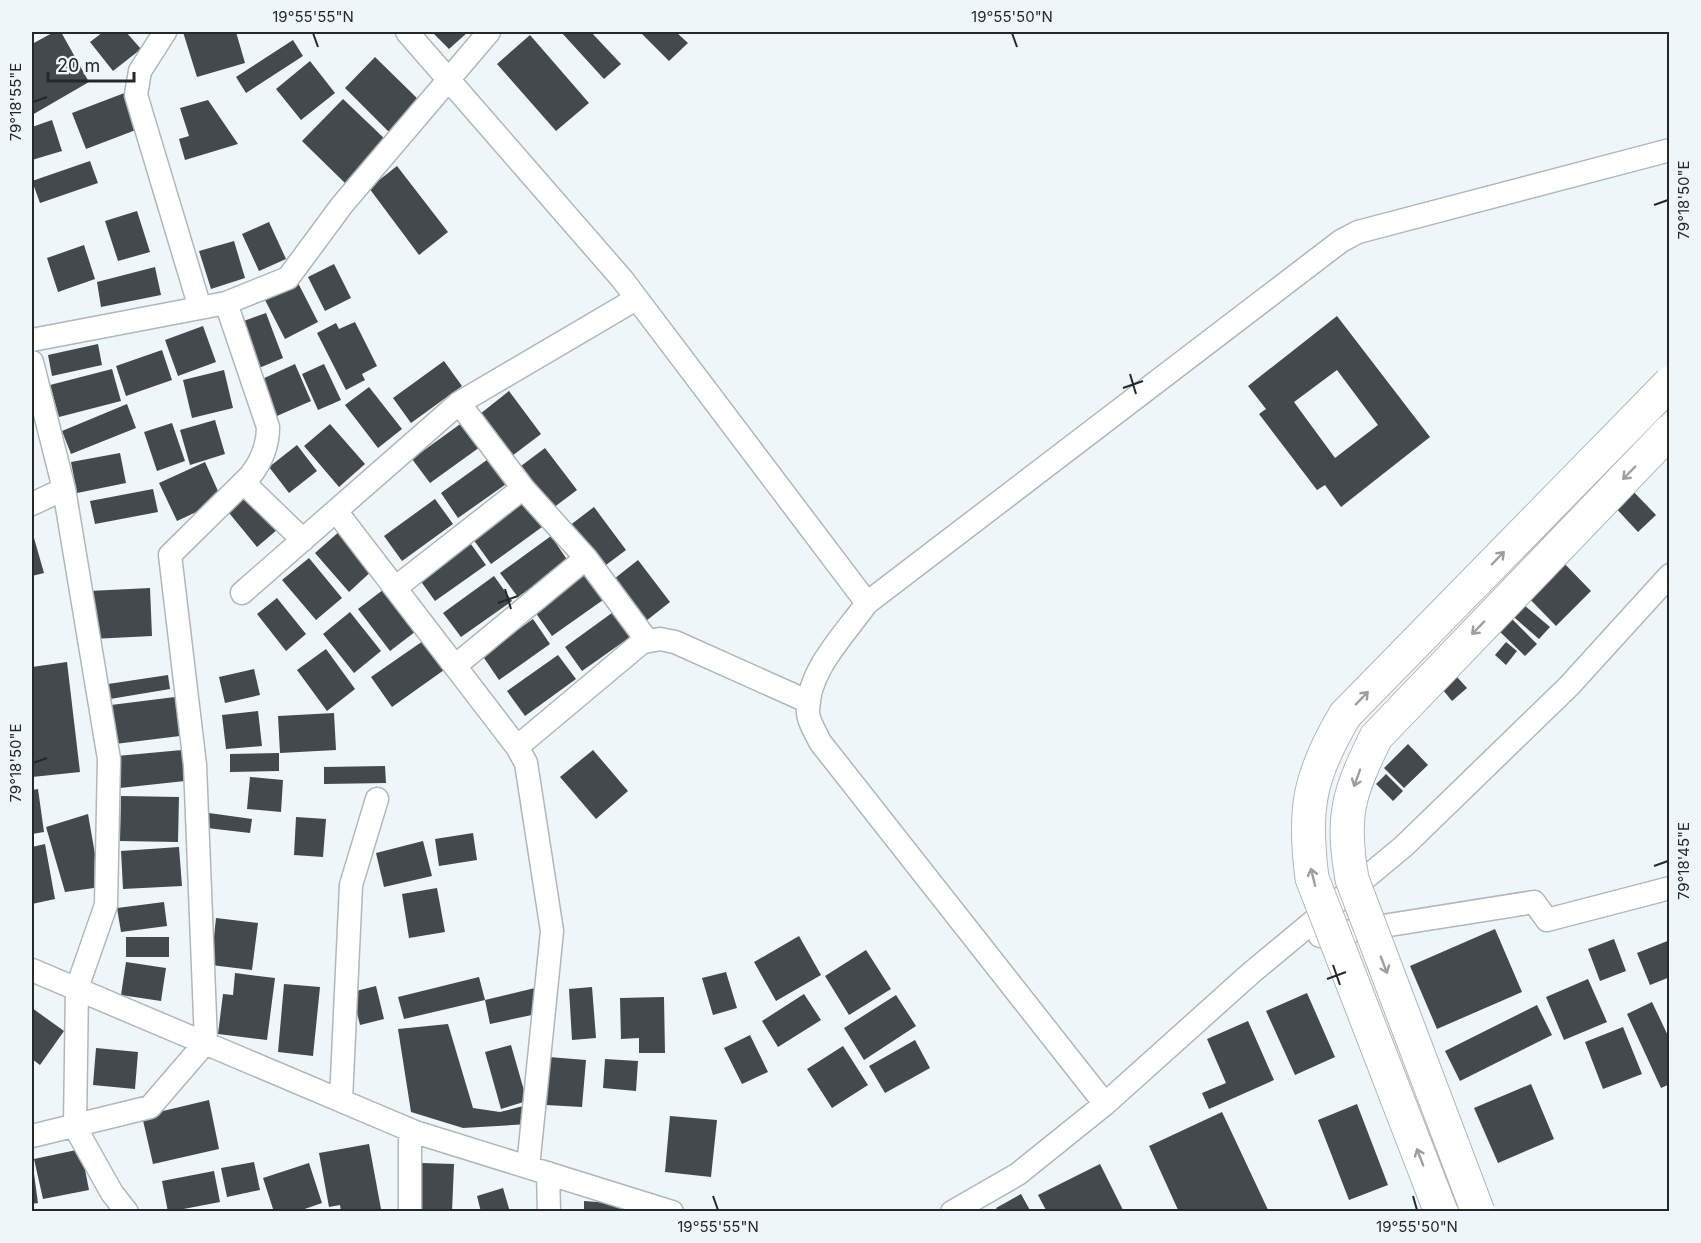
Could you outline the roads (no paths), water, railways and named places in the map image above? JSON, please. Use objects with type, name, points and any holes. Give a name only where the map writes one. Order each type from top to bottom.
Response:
[{"type":"main road","points":[[1441,1212],[1312,878],[1307,840],[1308,800],[1314,778],[1331,739],[1345,715],[1670,383]]},
{"type":"main road","points":[[1478,1212],[1352,879],[1346,845],[1346,810],[1357,775],[1376,737],[1670,431]]},
{"type":"street","points":[[165,32],[140,71],[136,95],[200,308]]},
{"type":"street","points":[[407,32],[636,299],[867,603]]},
{"type":"street","points":[[32,340],[226,303],[288,278],[342,205],[489,32]]},
{"type":"street","points":[[1106,1104],[820,742],[808,714],[810,690],[823,665],[867,603],[1349,236],[1670,150]]},
{"type":"street","points":[[242,593],[459,403],[636,299]]},
{"type":"street","points":[[32,1136],[150,1107],[206,1042],[195,765],[170,555],[244,483],[261,459],[268,444],[268,427],[226,303]]},
{"type":"street","points":[[32,362],[64,489],[109,759],[106,905],[77,988],[75,1127],[112,1193],[127,1212]]},
{"type":"street","points":[[459,403],[523,488],[586,558],[646,639],[644,642],[660,639],[675,642],[809,702]]},
{"type":"street","points":[[244,483],[303,540]]},
{"type":"street","points":[[395,588],[523,488]]},
{"type":"street","points":[[32,504],[64,489]]},
{"type":"street","points":[[336,511],[517,747],[529,772],[552,931],[538,1170],[549,1212]]},
{"type":"street","points":[[455,666],[586,558]]},
{"type":"street","points":[[952,1212],[1018,1174],[1106,1104],[1289,941],[1404,846],[1569,686],[1670,575]]},
{"type":"street","points":[[517,747],[646,639]]},
{"type":"street","points":[[341,1100],[351,885],[377,799]]},
{"type":"street","points":[[1289,941],[1534,902],[1547,920],[1670,888]]},
{"type":"street","points":[[32,970],[410,1130],[672,1212]]},
{"type":"street","points":[[410,1130],[410,1212]]}]
